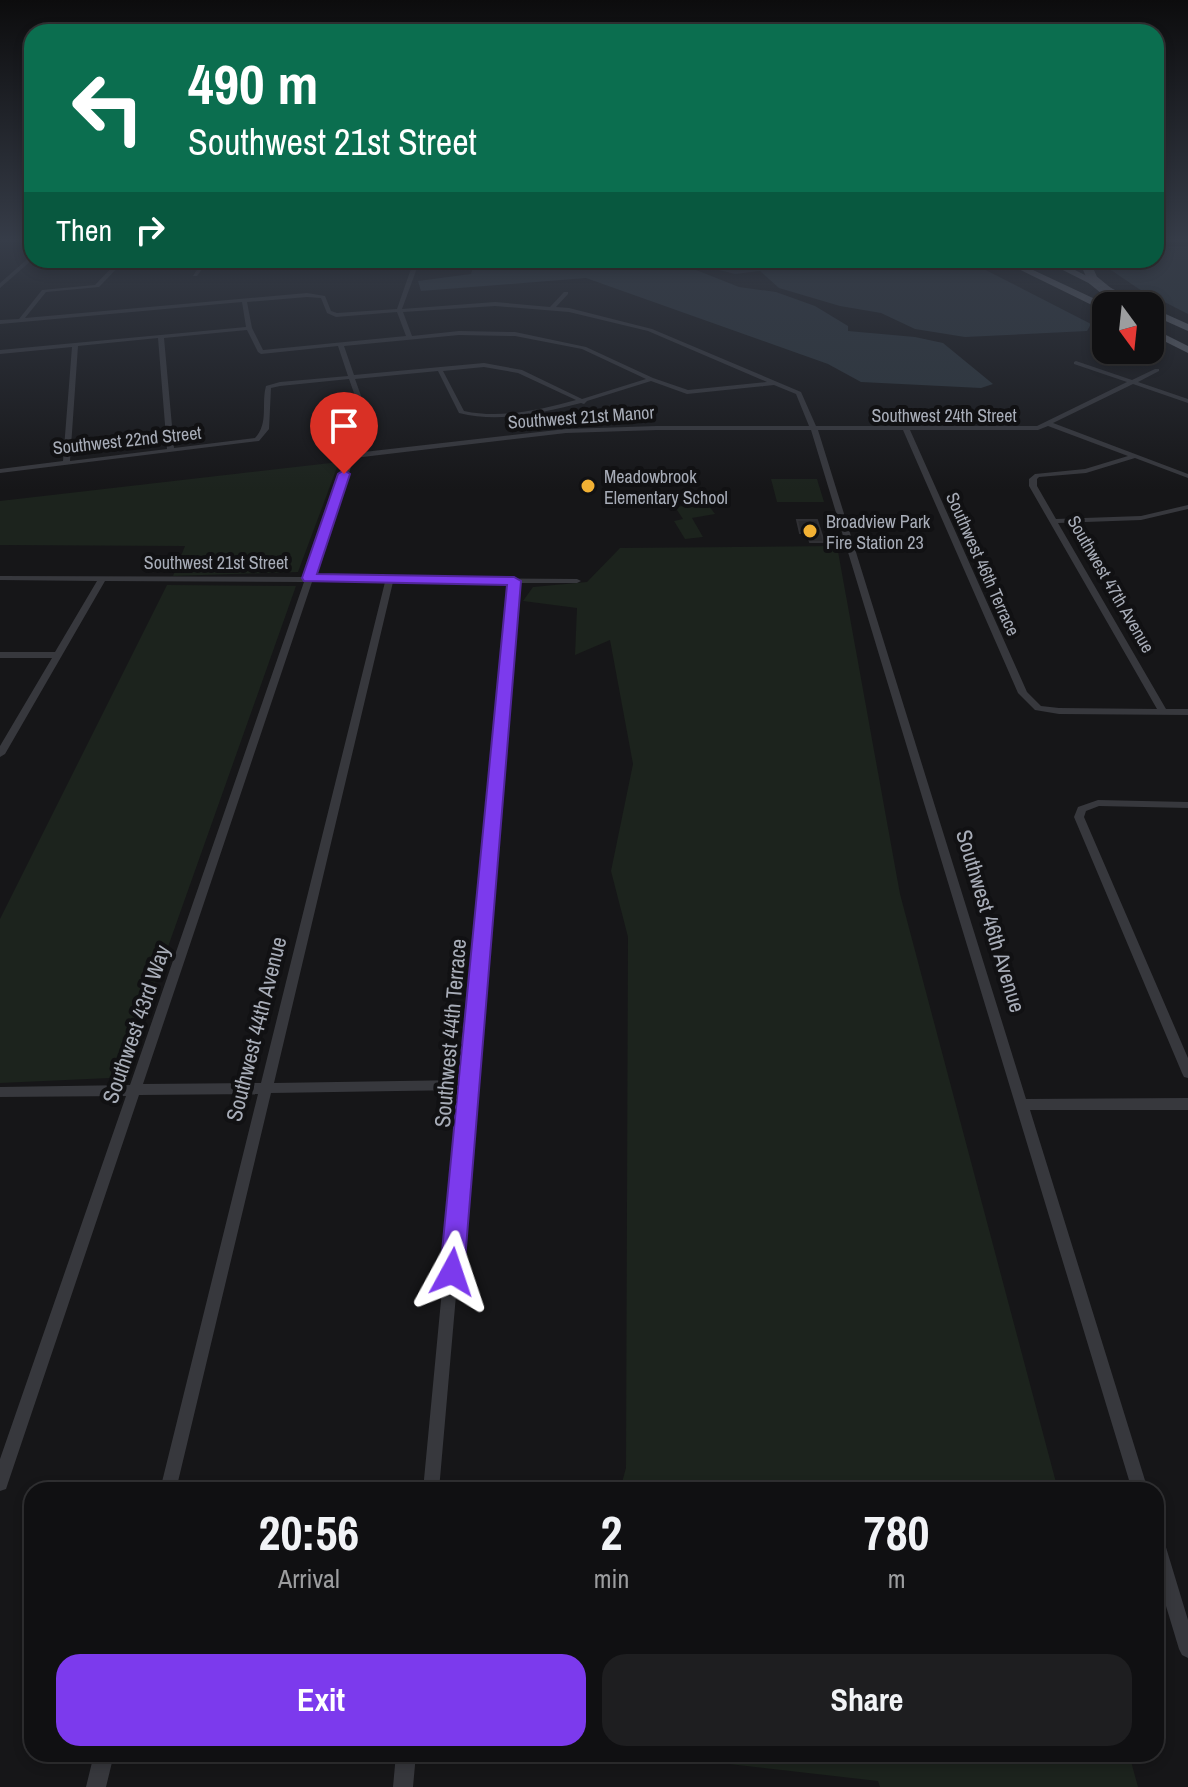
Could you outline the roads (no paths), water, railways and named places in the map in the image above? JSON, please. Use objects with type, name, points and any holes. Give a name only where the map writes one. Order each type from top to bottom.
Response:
[{"type":"highway","points":[[1164,326],[1188,338]]},
{"type":"highway","points":[[1164,337],[1188,350]]},
{"type":"street","points":[[248,322],[261,352],[485,333],[547,339],[584,348],[687,392],[775,383]]},
{"type":"street","points":[[404,322],[410,338]]},
{"type":"street","points":[[625,322],[650,330],[775,383]]},
{"type":"street","points":[[0,352],[249,328]]},
{"type":"street","points":[[161,337],[171,451]]},
{"type":"street","points":[[66,463],[75,345]]},
{"type":"street","points":[[309,578],[351,456],[362,407],[341,346]]},
{"type":"street","points":[[1076,363],[1188,401]]},
{"type":"street","points":[[353,377],[439,368],[499,366],[520,371],[584,402]]},
{"type":"street","points":[[439,368],[461,412],[482,417],[584,402],[651,379]]},
{"type":"street","name":"Southwest 24th Street","points":[[814,429],[1023,429],[1049,424],[1157,370]]},
{"type":"street","name":"Southwest 22nd Street","points":[[0,471],[257,440],[263,435],[269,413],[268,387],[353,377]]},
{"type":"street","name":"Southwest 46th Avenue","points":[[775,383],[802,396],[814,429],[1138,1482]]},
{"type":"street","points":[[1049,424],[1188,476]]},
{"type":"street","name":"Southwest 21st Manor","points":[[351,456],[566,431],[814,429]]},
{"type":"street","name":"Southwest 46th Terrace","points":[[906,429],[1023,693],[1038,708],[1059,711],[1163,711]]},
{"type":"street","name":"Southwest 47th Avenue","points":[[1135,456],[1086,471],[1037,475],[1033,486],[1163,711]]},
{"type":"street","points":[[1055,521],[1141,518],[1188,507]]},
{"type":"street","name":"Southwest 21st Street","points":[[0,578],[577,581]]},
{"type":"street","points":[[0,754],[103,578]]},
{"type":"street","name":"Southwest 43rd Way","points":[[0,1483],[309,578]]},
{"type":"street","name":"Southwest 44th Avenue","points":[[170,1482],[390,578]]},
{"type":"street","name":"Southwest 44th Terrace","points":[[432,1482],[514,581]]},
{"type":"street","points":[[0,655],[57,655]]},
{"type":"street","points":[[1163,711],[1188,712]]},
{"type":"street","points":[[1188,805],[1098,803],[1082,809],[1079,817],[1188,1073]]},
{"type":"street","points":[[0,1092],[470,1085]]},
{"type":"street","points":[[1022,1105],[1188,1104]]},
{"type":"street","points":[[1164,1570],[1188,1649]]},
{"type":"street","points":[[96,1787],[102,1762]]},
{"type":"street","points":[[403,1787],[405,1762]]},
{"type":"place","name":"Meadowbrook Elementary School","points":[[588,486]]},
{"type":"place","name":"Broadview Park Fire Station 23","points":[[810,531]]}]
